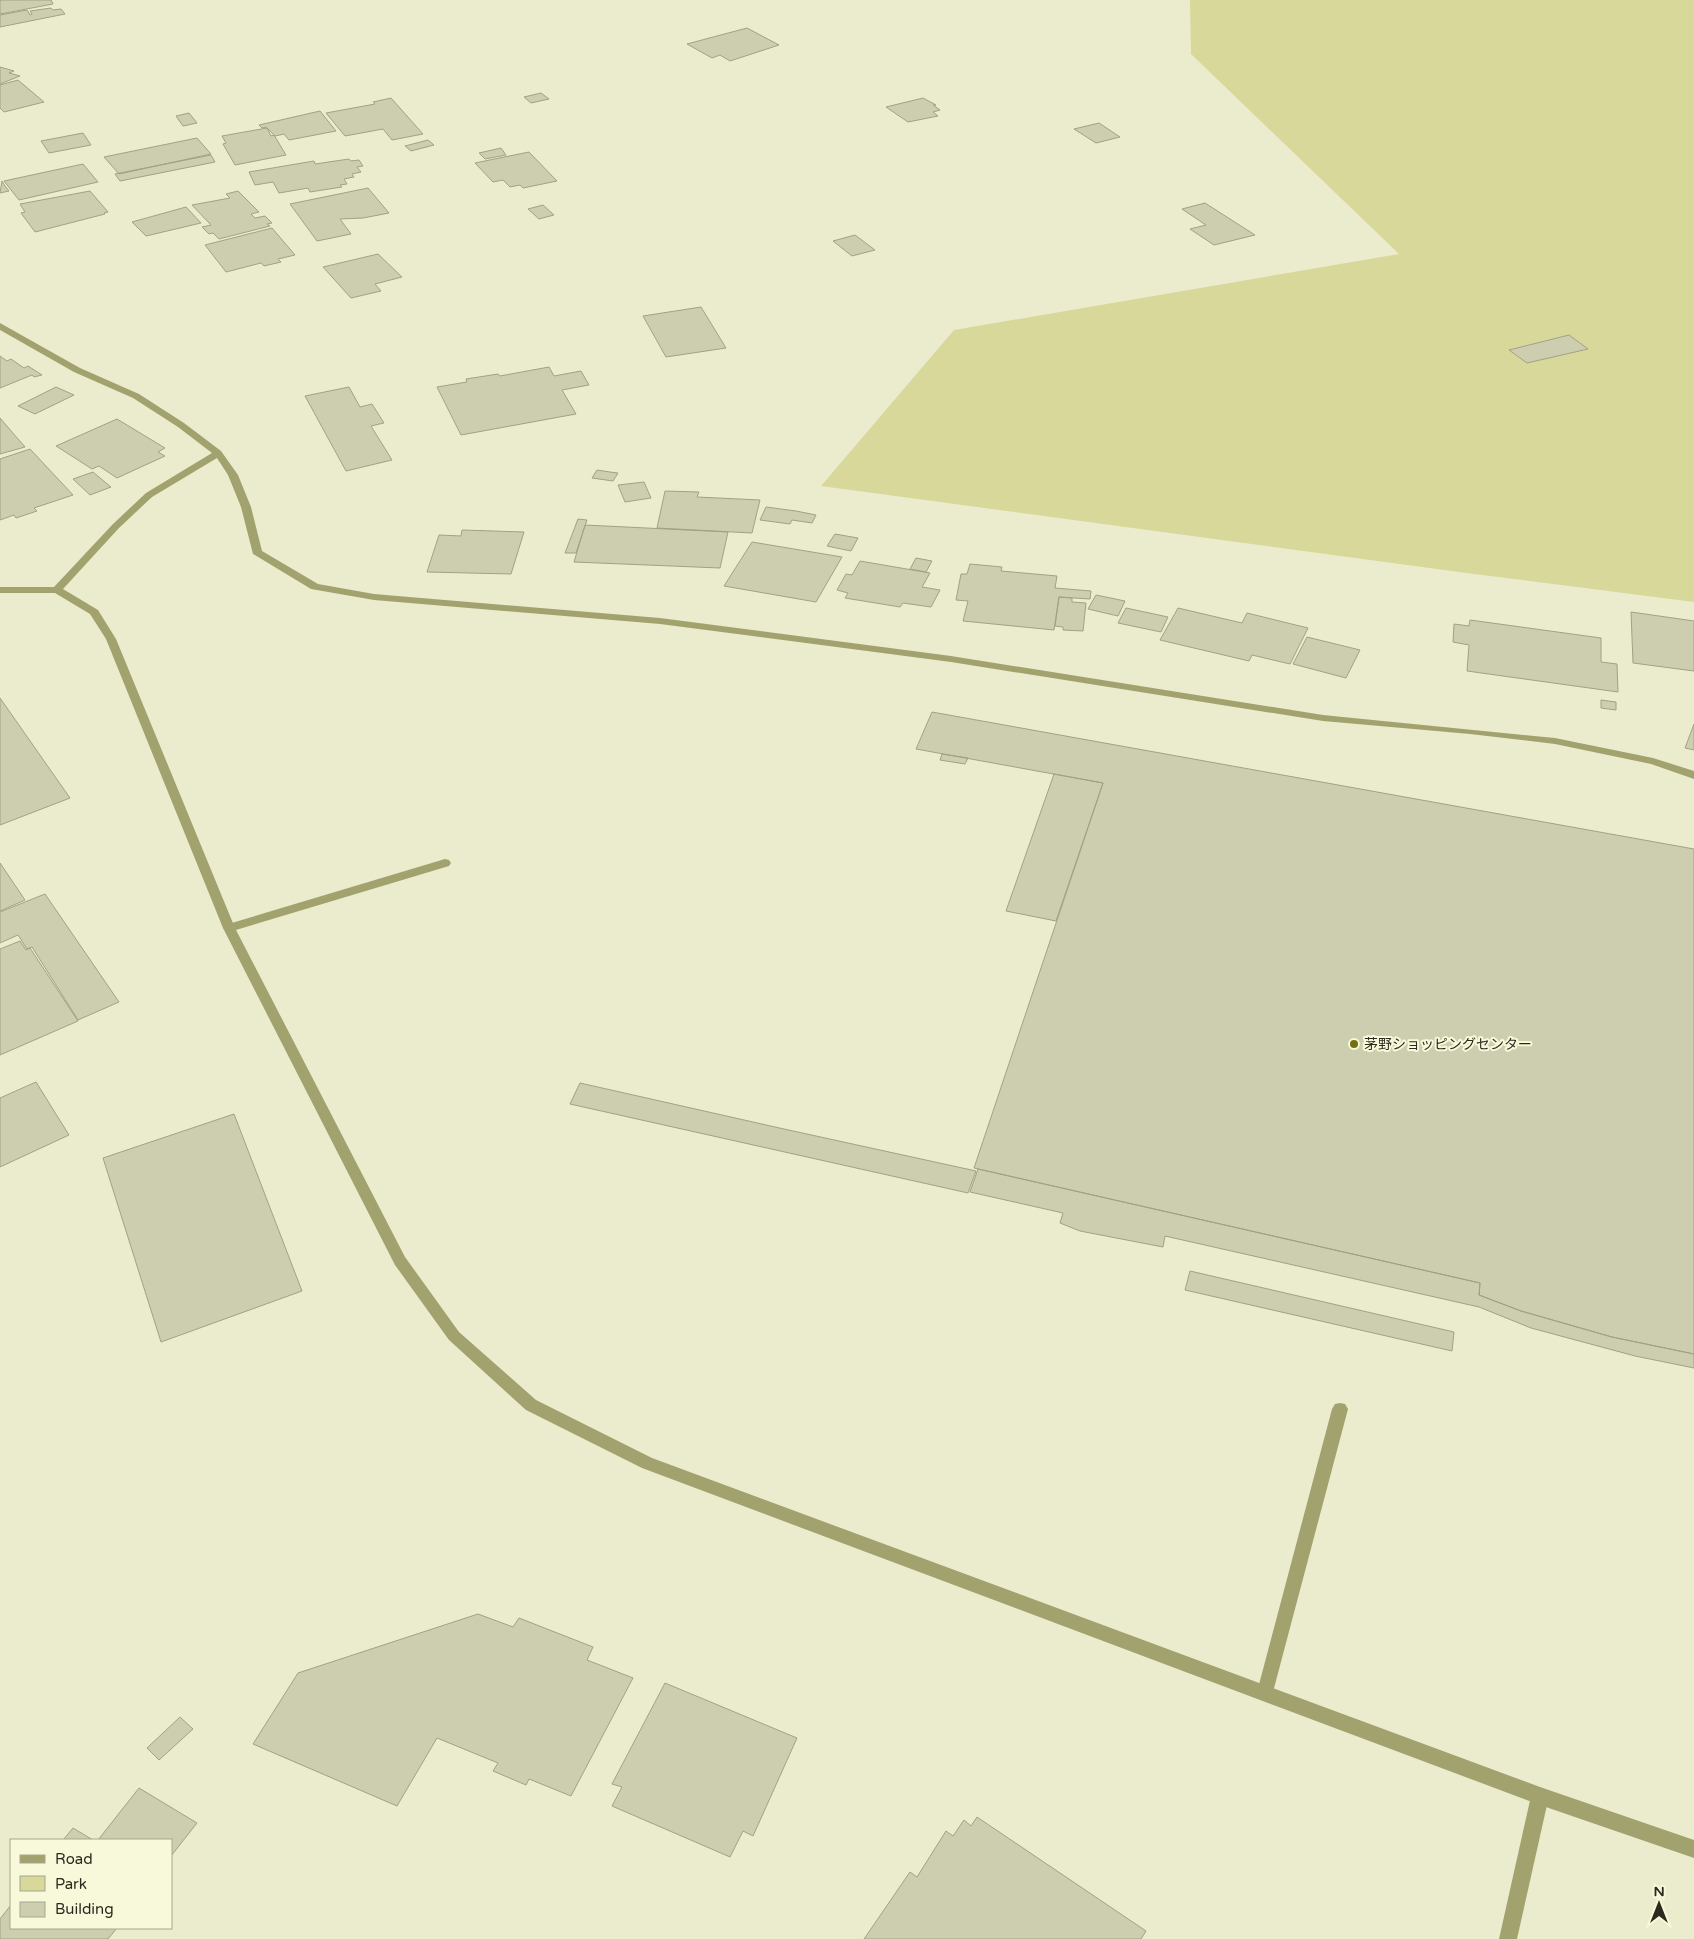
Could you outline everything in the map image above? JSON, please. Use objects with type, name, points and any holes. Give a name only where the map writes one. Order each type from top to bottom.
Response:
[{"type":"street","points":[[0,326],[77,370],[136,396],[181,425],[218,453],[233,475],[246,507],[257,552],[315,587],[374,597],[660,621],[951,659],[1323,718],[1470,730],[1555,741],[1653,761],[1694,775]]},
{"type":"street","points":[[57,590],[116,526],[149,495],[218,453]]},
{"type":"street","points":[[0,590],[57,590],[94,612],[111,638],[230,928],[400,1261],[454,1336],[531,1405],[647,1463],[1540,1796],[1694,1849]]},
{"type":"street","points":[[230,928],[445,863]]},
{"type":"street","points":[[1265,1692],[1340,1409]]},
{"type":"street","points":[[1508,1939],[1540,1796]]},
{"type":"green space","points":[[1190,0],[1694,0],[1694,602],[821,486],[954,330],[1399,254],[1191,54]]},
{"type":"building","points":[[0,0],[51,0],[53,4],[0,14]]},
{"type":"building","points":[[51,8],[53,10],[61,9],[65,14],[0,27],[0,15],[27,10],[30,15],[32,14],[30,11]]},
{"type":"building","points":[[747,28],[779,45],[730,61],[720,55],[712,58],[687,44]]},
{"type":"building","points":[[0,67],[14,71],[9,73],[20,76],[0,84]]},
{"type":"building","points":[[18,80],[44,102],[4,112],[0,108],[0,85]]},
{"type":"building","points":[[541,93],[549,99],[531,103],[524,97]]},
{"type":"building","points":[[391,98],[423,134],[392,140],[383,129],[345,136],[326,113],[375,104],[373,102]]},
{"type":"building","points":[[923,98],[936,105],[933,105],[940,110],[933,112],[938,116],[908,122],[886,107]]},
{"type":"building","points":[[320,111],[336,131],[289,140],[284,134],[275,136],[266,127],[262,128],[259,125]]},
{"type":"building","points":[[189,113],[197,123],[183,126],[176,116]]},
{"type":"building","points":[[1099,123],[1120,137],[1096,143],[1074,129]]},
{"type":"building","points":[[267,128],[271,136],[274,135],[286,155],[235,165],[223,144],[226,143],[222,136]]},
{"type":"building","points":[[83,133],[91,145],[49,153],[41,141]]},
{"type":"building","points":[[197,138],[211,154],[119,174],[104,157]]},
{"type":"building","points":[[428,140],[434,145],[411,151],[405,146]]},
{"type":"building","points":[[501,148],[506,155],[485,159],[479,153]]},
{"type":"building","points":[[529,152],[557,181],[523,188],[520,185],[510,187],[503,180],[493,182],[475,163]]},
{"type":"building","points":[[211,155],[215,162],[120,181],[115,174]]},
{"type":"building","points":[[349,159],[351,161],[359,160],[363,166],[357,167],[361,172],[352,174],[354,177],[344,179],[347,184],[340,185],[342,187],[310,192],[308,188],[279,193],[273,182],[255,185],[249,172],[314,161],[315,164]]},
{"type":"building","points":[[83,164],[98,182],[19,200],[4,181]]},
{"type":"building","points":[[2,181],[5,186],[9,191],[0,193]]},
{"type":"building","points":[[368,188],[389,213],[363,218],[340,219],[351,234],[317,241],[290,204]]},
{"type":"building","points":[[90,191],[108,212],[35,232],[21,213],[25,212],[20,204]]},
{"type":"building","points":[[238,191],[259,212],[251,214],[255,218],[265,216],[272,223],[267,224],[270,226],[219,239],[213,233],[209,234],[202,227],[211,225],[192,205],[230,198],[226,194]]},
{"type":"building","points":[[1205,203],[1255,235],[1214,245],[1190,229],[1206,225],[1182,209]]},
{"type":"building","points":[[543,205],[554,215],[539,219],[528,209]]},
{"type":"building","points":[[186,207],[201,223],[146,236],[132,222]]},
{"type":"building","points":[[272,228],[295,255],[278,259],[281,262],[264,266],[261,263],[226,272],[205,245]]},
{"type":"building","points":[[855,235],[875,250],[852,256],[833,241]]},
{"type":"building","points":[[378,254],[402,277],[375,284],[381,291],[351,298],[323,267]]},
{"type":"building","points":[[701,307],[726,348],[666,357],[643,316]]},
{"type":"building","points":[[1569,335],[1588,349],[1527,363],[1509,350]]},
{"type":"building","points":[[0,356],[7,361],[11,359],[24,368],[28,366],[42,375],[34,377],[32,375],[0,388]]},
{"type":"building","points":[[549,367],[554,376],[581,371],[589,385],[562,390],[576,414],[461,435],[437,387],[467,382],[466,379],[498,374],[500,376]]},
{"type":"building","points":[[56,387],[74,395],[35,414],[18,406]]},
{"type":"building","points":[[349,387],[360,407],[372,404],[384,423],[371,426],[392,460],[346,471],[305,396]]},
{"type":"building","points":[[0,418],[12,432],[25,447],[0,454]]},
{"type":"building","points":[[117,419],[165,448],[158,452],[165,456],[117,478],[99,466],[92,469],[56,446]]},
{"type":"building","points":[[30,449],[73,495],[34,508],[37,511],[16,518],[14,515],[0,520],[0,459]]},
{"type":"building","points":[[597,470],[618,473],[613,481],[592,478]]},
{"type":"building","points":[[93,472],[111,487],[90,495],[73,479]]},
{"type":"building","points":[[644,482],[651,498],[625,502],[618,485]]},
{"type":"building","points":[[665,491],[699,492],[697,497],[760,500],[752,533],[657,528]]},
{"type":"building","points":[[766,507],[816,515],[812,523],[792,520],[790,524],[760,520]]},
{"type":"building","points":[[578,519],[587,520],[576,553],[565,553]]},
{"type":"building","points":[[585,525],[728,532],[720,568],[574,562]]},
{"type":"building","points":[[462,530],[524,532],[511,574],[427,572],[439,535],[461,536]]},
{"type":"building","points":[[835,534],[858,538],[851,551],[827,546]]},
{"type":"building","points":[[752,542],[842,557],[816,602],[724,586]]},
{"type":"building","points":[[916,558],[932,561],[926,572],[910,569]]},
{"type":"building","points":[[860,561],[930,573],[922,587],[940,590],[931,607],[903,603],[900,607],[845,598],[848,593],[837,590],[846,574],[852,575]]},
{"type":"building","points":[[970,564],[1002,567],[1001,571],[1057,576],[1055,588],[1091,591],[1090,599],[1059,597],[1054,630],[963,621],[968,601],[956,600],[961,574],[967,574]]},
{"type":"building","points":[[1096,595],[1125,601],[1118,616],[1088,609]]},
{"type":"building","points":[[1059,597],[1072,598],[1072,602],[1086,603],[1083,631],[1063,630],[1063,627],[1055,626]]},
{"type":"building","points":[[1126,608],[1168,617],[1161,632],[1118,623]]},
{"type":"building","points":[[1178,608],[1242,623],[1247,613],[1308,628],[1290,664],[1252,655],[1249,661],[1160,640]]},
{"type":"building","points":[[1631,612],[1694,621],[1694,671],[1633,663]]},
{"type":"building","points":[[1470,620],[1601,638],[1601,662],[1617,664],[1618,692],[1467,671],[1469,645],[1453,642],[1454,624],[1469,626]]},
{"type":"building","points":[[1307,637],[1360,650],[1346,678],[1293,664]]},
{"type":"building","points":[[0,698],[70,798],[0,825]]},
{"type":"building","points":[[1601,700],[1616,702],[1616,710],[1601,708]]},
{"type":"building","name":"茅野ショッピングセンター","points":[[932,712],[1694,849],[1694,1354],[1612,1337],[1521,1311],[1479,1295],[1480,1283],[974,1168],[1103,783],[916,749]]},
{"type":"building","points":[[1694,724],[1694,750],[1685,748]]},
{"type":"building","points":[[942,754],[968,758],[965,764],[940,760]]},
{"type":"building","points":[[1054,774],[1103,783],[1056,921],[1006,911]]},
{"type":"building","points":[[0,863],[25,900],[0,911]]},
{"type":"building","points":[[45,894],[119,1002],[78,1020],[32,947],[27,949],[18,935],[0,943],[0,912]]},
{"type":"building","points":[[20,941],[26,950],[30,948],[78,1021],[0,1055],[0,949]]},
{"type":"building","points":[[36,1082],[69,1135],[0,1167],[0,1098]]},
{"type":"building","points":[[580,1083],[976,1171],[968,1193],[570,1104]]},
{"type":"building","points":[[234,1114],[302,1291],[161,1342],[103,1158]]},
{"type":"building","points":[[978,1169],[1480,1283],[1479,1295],[1521,1311],[1612,1337],[1694,1354],[1694,1368],[1635,1356],[1531,1328],[1479,1307],[1165,1236],[1163,1247],[1080,1231],[1060,1223],[1063,1213],[970,1192]]},
{"type":"building","points":[[1190,1271],[1454,1332],[1452,1351],[1185,1290]]},
{"type":"building","points":[[478,1614],[513,1627],[519,1618],[593,1647],[587,1660],[633,1678],[571,1796],[529,1779],[526,1785],[493,1771],[498,1763],[437,1738],[397,1806],[253,1744],[298,1673]]},
{"type":"building","points":[[665,1683],[797,1738],[753,1836],[743,1831],[730,1857],[612,1806],[622,1787],[612,1784]]},
{"type":"building","points":[[180,1717],[193,1729],[159,1760],[147,1748]]},
{"type":"building","points":[[139,1788],[197,1823],[172,1855],[172,1839],[99,1839]]},
{"type":"building","points":[[977,1817],[1146,1931],[1141,1939],[864,1939],[910,1872],[917,1877],[946,1831],[953,1836],[964,1820],[971,1826]]},
{"type":"building","points":[[73,1828],[91,1839],[64,1839]]},
{"type":"building","points":[[10,1906],[10,1929],[116,1929],[108,1939],[0,1939],[0,1919]]},
{"type":"place","name":"茅野ショッピングセンター","points":[[1354,1044]]}]
